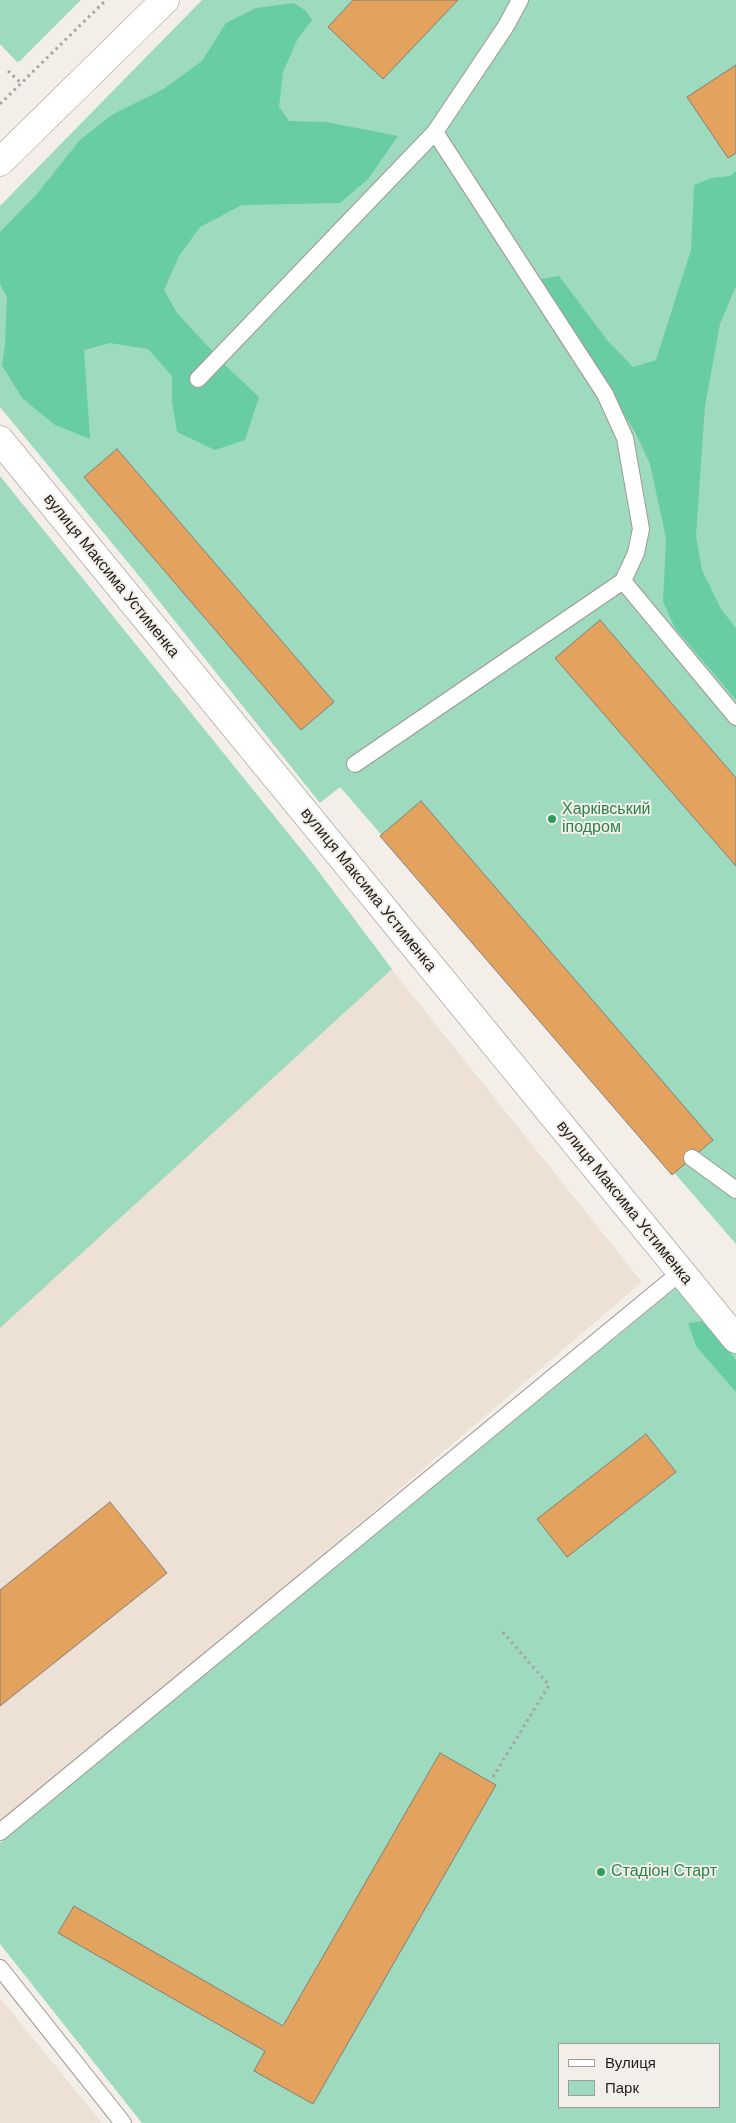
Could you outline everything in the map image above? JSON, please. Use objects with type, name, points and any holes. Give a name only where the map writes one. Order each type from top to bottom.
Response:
[{"type":"street","points":[[0,162],[165,0]]},
{"type":"street","name":"вулиця Максима Устименка","points":[[0,440],[736,1339]]},
{"type":"lane","points":[[198,379],[435,132],[506,26],[520,0]]},
{"type":"lane","points":[[355,764],[623,581],[636,553],[641,529],[625,438],[605,394],[435,132]]},
{"type":"lane","points":[[623,581],[736,717]]},
{"type":"lane","points":[[692,1158],[736,1190]]},
{"type":"lane","points":[[0,1832],[681,1272]]},
{"type":"lane","points":[[0,1968],[122,2123]]},
{"type":"path","points":[[0,104],[106,0]]},
{"type":"path","points":[[8,70],[21,83]]},
{"type":"path","points":[[493,1777],[549,1685],[500,1628]]},
{"type":"shaded area","points":[[321,881],[642,1282],[0,1831],[0,1163]]},
{"type":"shaded area","points":[[0,1998],[102,2123],[0,2123]]},
{"type":"green space","points":[[0,0],[81,0],[17,62],[0,44]]},
{"type":"green space","name":"Харківський іподром","points":[[202,0],[736,0],[736,1244],[340,787],[320,803],[135,571],[0,407],[0,206]]},
{"type":"green space","points":[[294,3],[306,11],[312,20],[298,38],[283,72],[279,107],[289,121],[326,122],[398,136],[368,179],[340,203],[242,205],[200,227],[179,256],[164,290],[177,313],[225,365],[259,397],[245,440],[215,450],[177,432],[172,402],[172,376],[148,349],[110,343],[84,350],[90,439],[55,425],[22,398],[2,365],[5,345],[7,297],[0,284],[0,232],[36,195],[80,140],[113,114],[162,90],[202,61],[226,23],[256,8]]},
{"type":"green space","points":[[736,171],[736,286],[720,324],[705,406],[696,536],[702,570],[721,609],[736,628],[736,700],[675,628],[663,602],[666,538],[650,464],[635,432],[541,279],[559,276],[607,340],[633,367],[656,360],[691,250],[694,185],[711,178],[730,176]]},
{"type":"green space","points":[[0,476],[313,864],[392,969],[0,1328]]},
{"type":"green space","points":[[682,1283],[736,1350],[736,2123],[142,2123],[0,1944],[0,1843]]},
{"type":"green space","points":[[705,1321],[736,1360],[736,1392],[696,1346],[688,1323]]},
{"type":"building","points":[[353,0],[458,0],[383,79],[328,27]]},
{"type":"building","points":[[736,65],[736,153],[728,158],[687,97]]},
{"type":"building","points":[[117,449],[334,702],[301,730],[84,477]]},
{"type":"building","points":[[600,620],[736,778],[736,866],[555,658]]},
{"type":"building","points":[[421,801],[713,1140],[672,1175],[380,836]]},
{"type":"building","points":[[646,1434],[676,1472],[567,1557],[537,1519]]},
{"type":"building","points":[[110,1502],[167,1573],[0,1706],[0,1590]]},
{"type":"building","points":[[440,1753],[496,1785],[313,2104],[254,2071],[265,2051],[58,1933],[74,1906],[283,2026]]},
{"type":"place","name":"Харківський іподром","points":[[552,819]]},
{"type":"place","name":"Стадіон Старт","points":[[601,1872]]}]
